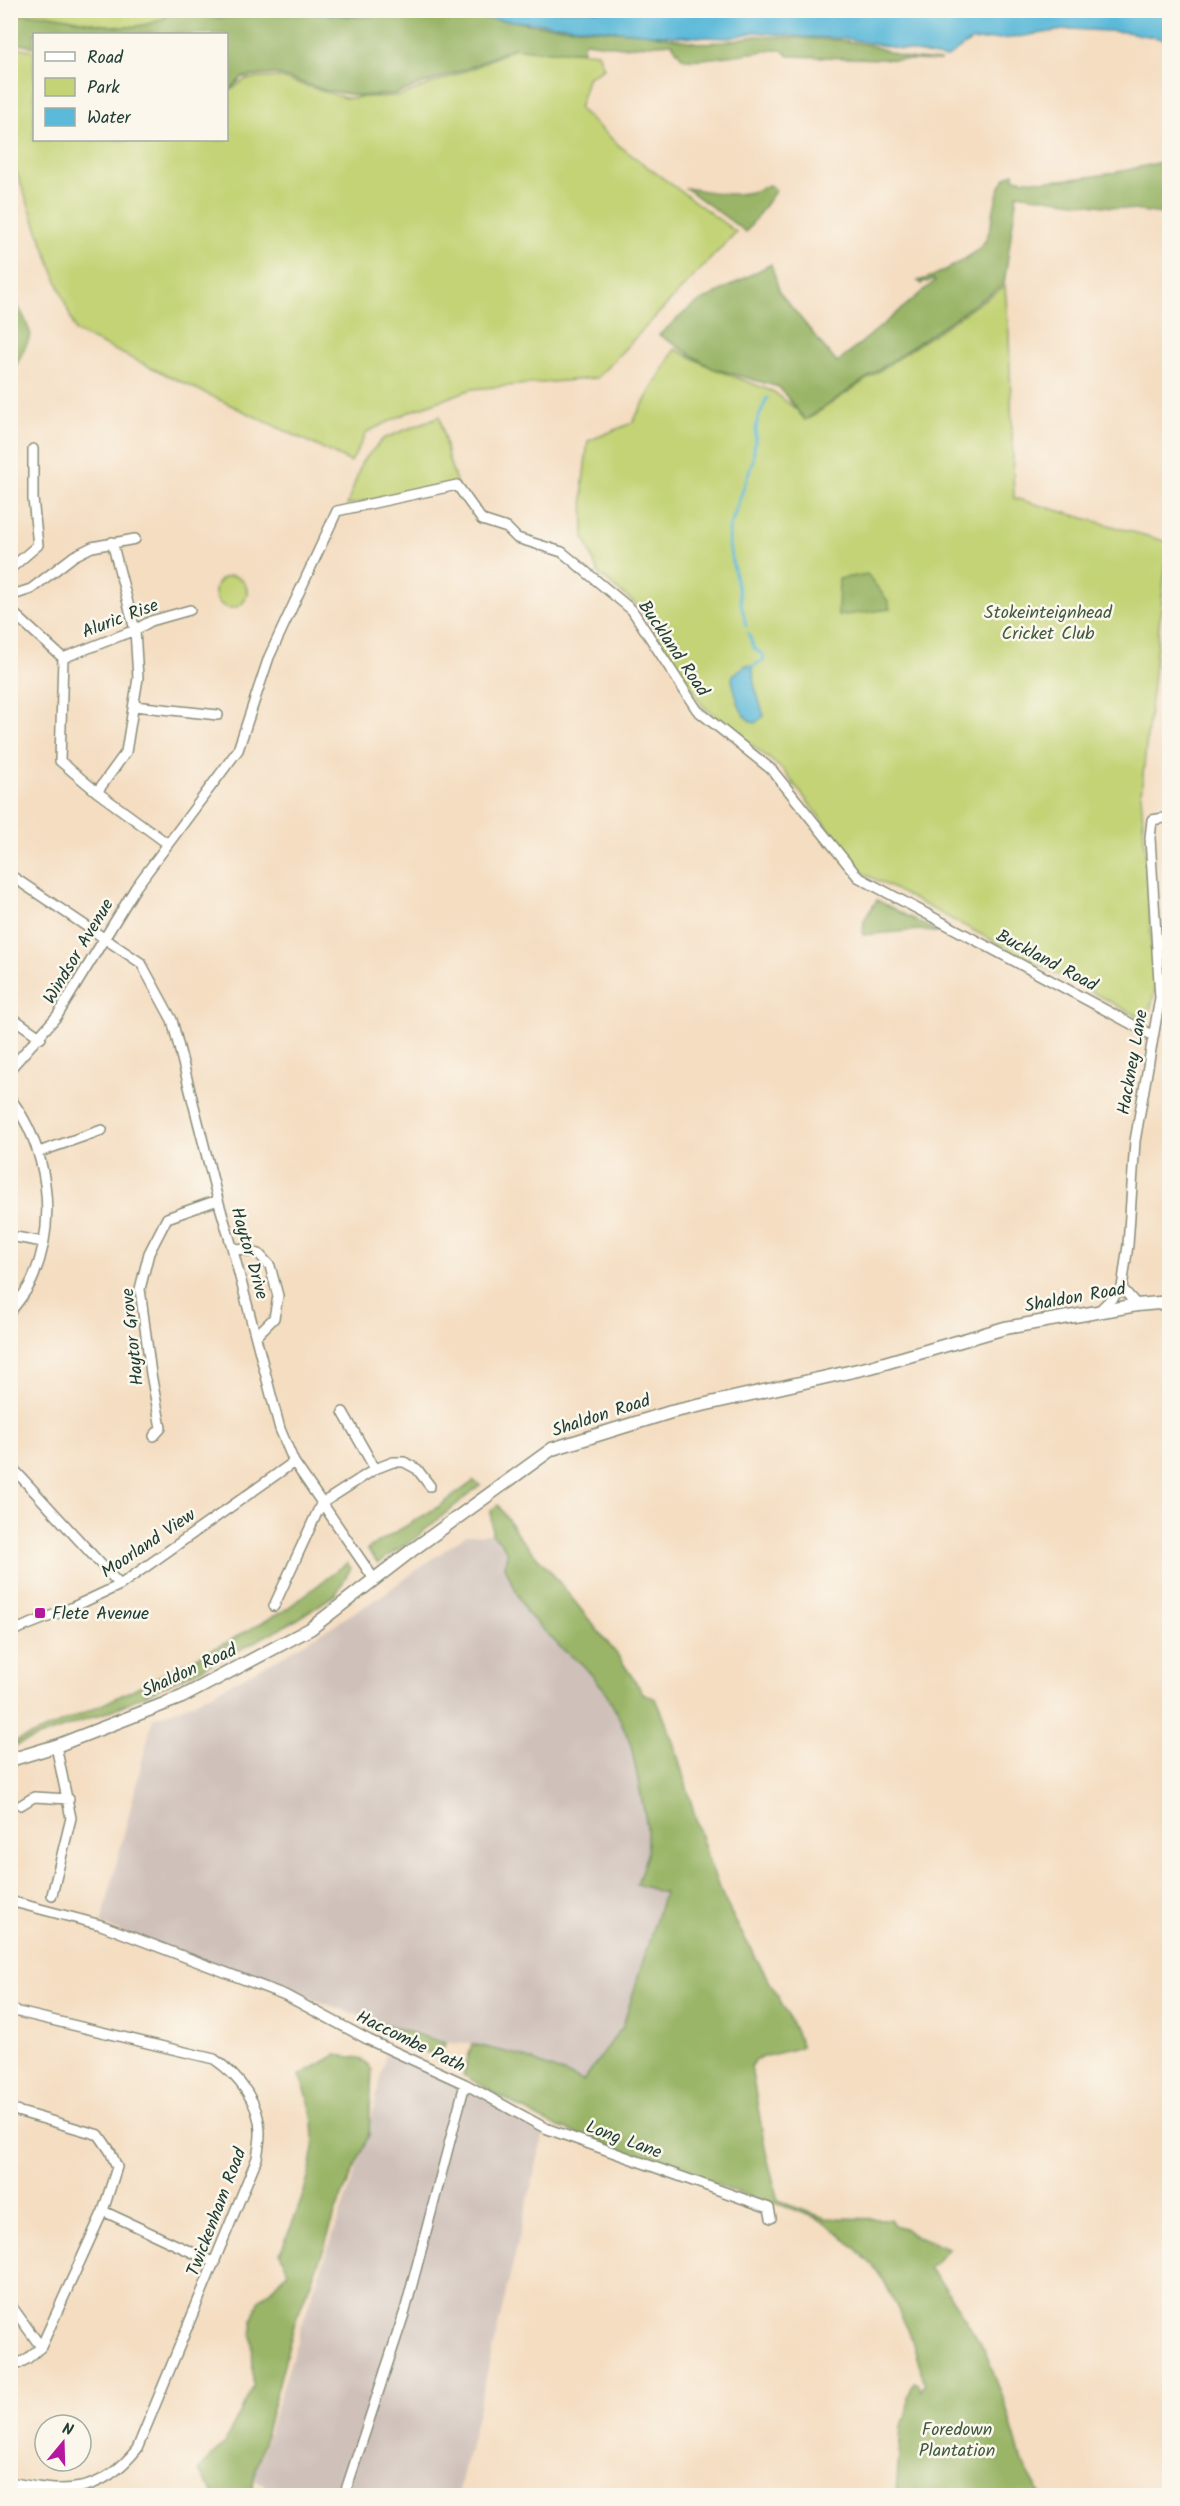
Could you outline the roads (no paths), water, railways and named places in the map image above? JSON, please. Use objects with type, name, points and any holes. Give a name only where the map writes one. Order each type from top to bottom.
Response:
[{"type":"street","points":[[10,569],[38,545],[33,499],[33,449]]},
{"type":"street","name":"Buckland Road","points":[[168,844],[238,750],[269,657],[336,511],[457,485],[482,520],[507,528],[517,538],[562,552],[632,610],[697,710],[772,770],[858,877],[1152,1035]]},
{"type":"street","points":[[10,599],[16,594],[32,589],[74,556],[92,547],[135,539]]},
{"type":"street","points":[[97,792],[126,752],[138,678],[135,630],[112,542]]},
{"type":"street","points":[[10,610],[63,658],[60,761],[97,792],[168,844]]},
{"type":"street","name":"Aluric Rise","points":[[63,658],[135,630],[151,621],[190,610]]},
{"type":"street","points":[[134,706],[218,716]]},
{"type":"street","name":"Hackney Lane","points":[[1122,1288],[1128,1245],[1135,1141],[1160,998],[1151,862],[1152,820],[1170,817]]},
{"type":"street","name":"Windsor Avenue","points":[[10,1069],[41,1038],[57,1016],[136,887],[168,844]]},
{"type":"street","name":"Haytor Drive","points":[[10,875],[141,963],[172,1020],[280,1429],[294,1462],[374,1579]]},
{"type":"street","points":[[10,1016],[41,1038]]},
{"type":"street","points":[[10,1098],[23,1115],[39,1152],[47,1203],[43,1242],[33,1278],[10,1312]]},
{"type":"street","points":[[39,1152],[102,1130]]},
{"type":"street","name":"Haytor Grove","points":[[154,1436],[161,1428],[151,1374],[140,1289],[149,1253],[167,1218],[218,1200]]},
{"type":"street","points":[[10,1236],[43,1242]]},
{"type":"street","points":[[232,1247],[259,1254],[270,1266],[278,1296],[274,1318],[256,1336]]},
{"type":"street","points":[[1099,1311],[1122,1288],[1137,1305]]},
{"type":"street","name":"Shaldon Road","points":[[10,1760],[56,1746],[191,1692],[310,1629],[374,1579],[552,1449],[671,1412],[871,1367],[1005,1328],[1137,1305],[1170,1302]]},
{"type":"street","points":[[343,1412],[375,1469]]},
{"type":"street","name":"Moorland View","points":[[10,1632],[71,1608],[120,1585],[294,1462]]},
{"type":"street","points":[[274,1606],[321,1504],[375,1469],[393,1462],[404,1462],[417,1469],[429,1486]]},
{"type":"street","points":[[10,1465],[120,1585]]},
{"type":"street","points":[[52,1895],[71,1818],[69,1799],[56,1746]]},
{"type":"street","points":[[21,1805],[34,1797],[69,1799]]},
{"type":"street","name":"Haccombe Path","points":[[10,1901],[101,1926],[285,1995],[369,2040],[465,2084],[405,2311],[344,2496]]},
{"type":"street","name":"Twickenham Road","points":[[10,2010],[214,2060],[230,2070],[244,2087],[259,2117],[260,2134],[257,2158],[137,2449],[110,2477],[91,2485],[36,2492],[10,2482]]},
{"type":"street","name":"Long Lane","points":[[465,2084],[545,2128],[768,2208],[771,2218]]},
{"type":"street","points":[[10,2109],[99,2134],[117,2167],[103,2211],[41,2347],[27,2359],[10,2368]]},
{"type":"street","points":[[103,2211],[214,2263]]},
{"type":"street","points":[[10,2304],[41,2347]]},
{"type":"water","points":[[1169,10],[1169,40],[1126,32],[1070,29],[1011,38],[971,41],[946,58],[844,38],[755,32],[729,38],[675,36],[414,12],[350,15],[215,11]]},
{"type":"water","points":[[746,665],[753,666],[754,684],[764,716],[755,723],[745,717],[732,680],[733,675]]},
{"type":"waterway","points":[[746,626],[729,546],[729,530],[753,460],[757,421],[767,398]]},
{"type":"waterway","points":[[748,633],[754,648],[763,655],[764,660],[753,666]]},
{"type":"place","name":"Flete Avenue","points":[[40,1613]]},
{"type":"park label","name":"Stokeinteignhead Cricket Club","points":[[1048,622]]},
{"type":"park label","name":"Foredown Plantation","points":[[957,2439]]}]
